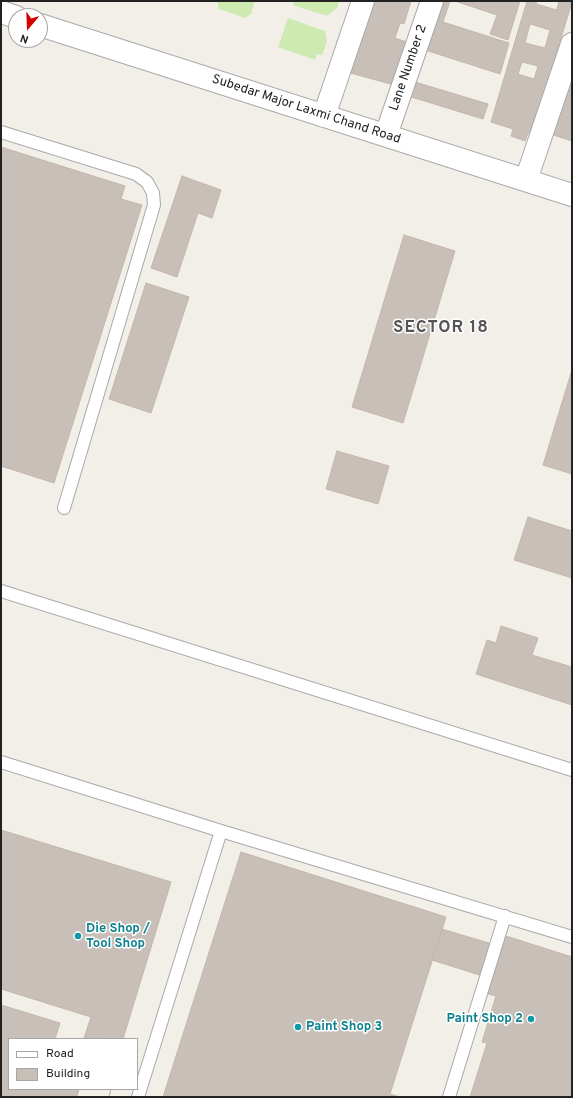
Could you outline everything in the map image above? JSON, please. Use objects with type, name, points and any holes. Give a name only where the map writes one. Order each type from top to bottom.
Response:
[{"type":"street","points":[[324,116],[363,1]]},
{"type":"street","name":"Lane Number 2","points":[[386,135],[432,1]]},
{"type":"street","name":"Subedar Major Laxmi Chand Road","points":[[48,28],[572,195]]},
{"type":"street","points":[[526,180],[572,44]]},
{"type":"lane","points":[[1,132],[136,174],[147,182],[152,193],[154,205],[64,508]]},
{"type":"lane","points":[[1,591],[572,770]]},
{"type":"lane","points":[[1,762],[221,831],[572,937]]},
{"type":"lane","points":[[138,1097],[221,831]]},
{"type":"lane","points":[[449,1097],[505,916]]},
{"type":"green space","points":[[217,1],[255,1],[251,14],[245,18],[219,9]]},
{"type":"green space","points":[[294,1],[339,1],[337,8],[327,16],[293,5]]},
{"type":"green space","points":[[288,18],[325,31],[327,42],[322,55],[317,54],[315,60],[278,47]]},
{"type":"building","points":[[372,1],[411,1],[404,24],[400,23],[395,38],[407,42],[394,85],[347,72]]},
{"type":"building","points":[[437,1],[450,1],[443,22],[509,43],[500,74],[422,49]]},
{"type":"building","points":[[455,1],[520,1],[508,40],[490,34],[497,15]]},
{"type":"building","points":[[527,1],[537,1],[536,4],[557,10],[559,1],[572,1],[532,134],[528,133],[525,141],[511,136],[513,129],[491,122]],"holes":[[[530,24],[550,30],[545,48],[525,43]],[[522,62],[538,66],[534,79],[518,74]]]},
{"type":"building","points":[[572,64],[572,141],[550,134]]},
{"type":"building","points":[[412,81],[488,104],[483,119],[408,96]]},
{"type":"building","points":[[1,147],[125,186],[121,199],[142,205],[54,483],[1,466]]},
{"type":"building","points":[[182,176],[221,190],[212,218],[198,213],[177,277],[151,268]]},
{"type":"building","points":[[404,235],[455,251],[403,423],[352,407]]},
{"type":"building","points":[[146,283],[189,297],[151,413],[109,399]]},
{"type":"building","points":[[572,373],[572,474],[543,465]]},
{"type":"building","points":[[337,451],[389,466],[378,504],[326,489]]},
{"type":"building","points":[[528,517],[572,531],[572,578],[514,560]]},
{"type":"building","points":[[501,626],[538,638],[532,655],[572,667],[572,705],[476,674],[487,640],[496,643]]},
{"type":"building","name":"Die Shop / Tool Shop","points":[[1,830],[171,882],[123,1038],[84,1038],[91,1017],[1,989]]},
{"type":"building","name":"Paint Shop 3","points":[[241,852],[446,917],[390,1094],[400,1097],[163,1097]]},
{"type":"building","points":[[442,929],[502,947],[492,979],[432,960]]},
{"type":"building","name":"Paint Shop 2","points":[[506,936],[572,957],[572,1097],[470,1097],[487,1043],[482,1042],[496,996],[488,994]]},
{"type":"building","points":[[1,1005],[60,1023],[55,1038],[8,1038],[8,1090],[111,1090],[109,1097],[1,1097]]},
{"type":"building","points":[[79,1090],[111,1090],[109,1097],[77,1097]]},
{"type":"place","name":"Die Shop / Tool Shop","points":[[78,936]]},
{"type":"place","name":"Paint Shop 2","points":[[531,1019]]},
{"type":"place","name":"Paint Shop 3","points":[[298,1027]]},
{"type":"district","name":"SECTOR 18","points":[[441,329]]}]
